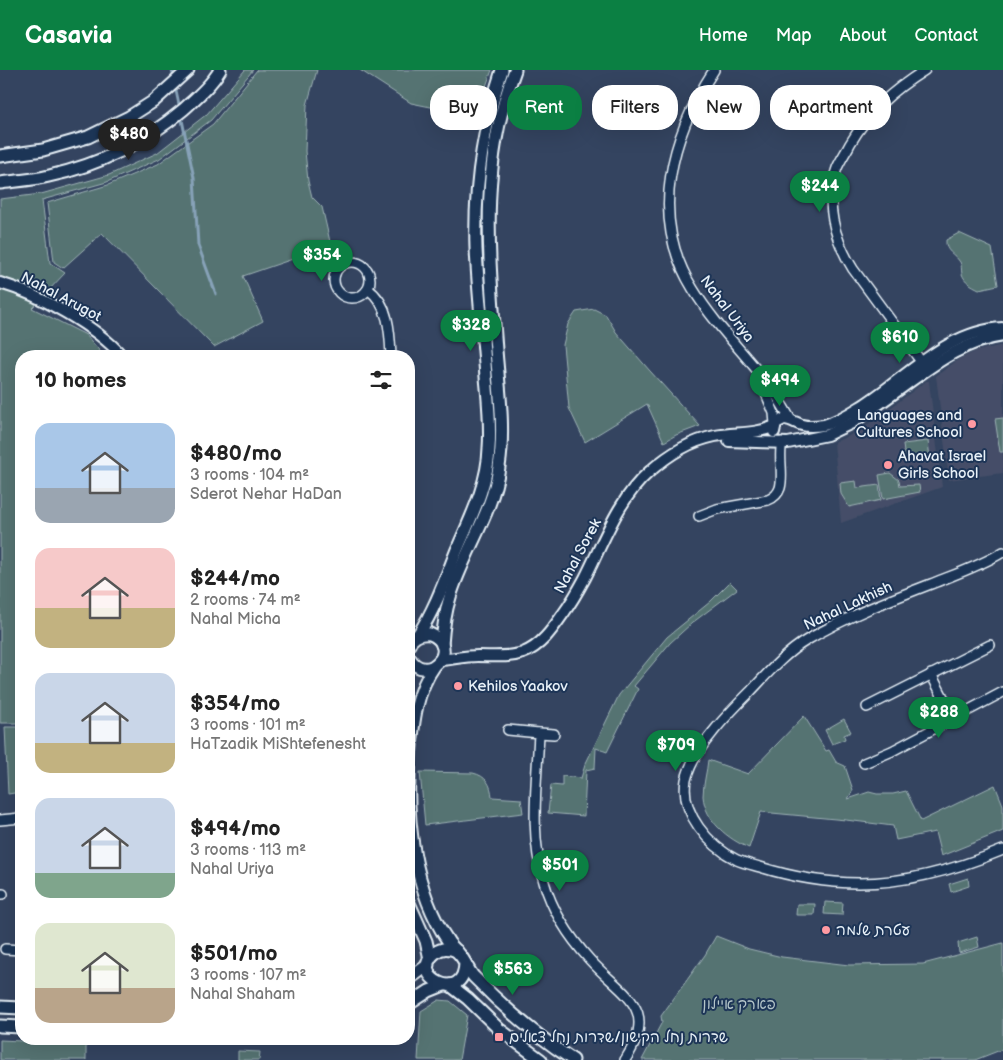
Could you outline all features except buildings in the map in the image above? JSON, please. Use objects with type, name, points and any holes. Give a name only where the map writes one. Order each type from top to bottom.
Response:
[{"type":"main road","points":[[0,156],[43,150],[88,137],[128,117],[154,101],[188,70]]},
{"type":"main road","points":[[0,183],[48,176],[96,162],[139,141],[166,124],[198,96],[220,70]]},
{"type":"main road","points":[[415,636],[434,606],[478,501],[487,467],[490,431],[476,248],[476,202],[485,137],[502,70]]},
{"type":"main road","points":[[415,717],[421,689],[443,652],[443,628],[450,598],[489,505],[499,470],[501,421],[488,248],[489,202],[490,182],[497,139],[506,97],[515,70]]},
{"type":"main road","points":[[418,634],[432,634],[442,646]]},
{"type":"main road","points":[[415,665],[423,668],[438,663]]},
{"type":"main road","points":[[415,853],[421,880],[439,925],[446,939],[465,962],[473,976],[546,1042],[573,1060]]},
{"type":"main road","points":[[415,916],[426,941],[429,962],[428,970],[433,979],[447,985],[468,999],[499,1029],[541,1060]]},
{"type":"main road","points":[[415,974],[429,962],[433,954],[441,949],[452,949],[457,952]]},
{"type":"main road","points":[[415,1000],[429,991],[460,979],[465,962]]},
{"type":"main road","points":[[0,1007],[15,1008]]},
{"type":"main road","points":[[0,1026],[15,1026]]},
{"type":"street","name":"Nahal Uriya","points":[[714,70],[697,98],[678,139],[668,194],[669,224],[677,254],[692,288],[752,366],[767,382],[793,421]]},
{"type":"street","points":[[924,366],[843,254],[834,228],[831,198],[838,167],[863,122],[897,89],[925,70]]},
{"type":"street","points":[[346,262],[353,262],[363,266],[370,274],[368,289],[363,295],[355,299],[346,298],[339,294],[334,286],[333,278],[336,270],[346,262]]},
{"type":"street","name":"Nahal Arugot","points":[[2,282],[67,313],[95,330],[116,350]]},
{"type":"street","points":[[368,289],[375,294],[384,307],[390,333],[391,350]]},
{"type":"street","name":"Nahal Sorek","points":[[793,421],[800,425],[809,426],[824,425],[836,421],[924,366],[968,335],[984,330],[1003,328]]},
{"type":"street","name":"Nahal Sorek","points":[[693,444],[785,442],[821,437],[846,427],[924,366],[963,346],[1003,336]]},
{"type":"street","name":"Nahal Uriya","points":[[752,366],[764,388],[774,413],[775,425]]},
{"type":"street","points":[[699,516],[717,509],[768,500],[774,497],[780,489],[780,452],[785,442],[797,436],[798,431],[793,421],[782,419],[775,425],[774,435],[785,442]]},
{"type":"street","name":"Nahal Sorek","points":[[438,663],[477,656],[511,656],[531,649],[541,642],[552,630],[584,580],[612,523],[633,489],[648,473],[667,457],[693,444],[716,436],[754,433],[775,425]]},
{"type":"street","name":"Nahal Lakhish","points":[[1003,552],[986,562],[887,602],[806,640],[775,666],[713,732],[697,754],[687,778],[686,788],[697,826],[713,844],[737,860],[776,872],[813,880],[859,883],[903,880],[944,871],[1003,850]]},
{"type":"street","points":[[867,707],[990,645]]},
{"type":"street","name":"Nahal Sorek","points":[[442,646],[456,652],[477,656]]},
{"type":"street","points":[[931,674],[954,718]]},
{"type":"street","points":[[864,763],[892,751],[1003,692]]},
{"type":"street","points":[[508,730],[554,734]]},
{"type":"street","points":[[539,733],[536,822],[540,865],[544,883],[556,910],[572,938],[590,960],[634,1004],[640,1029],[634,1047],[625,1060]]},
{"type":"street","points":[[0,820],[15,819]]},
{"type":"street","points":[[5,949],[15,950]]},
{"type":"shaded area","name":"Languages and Cultures School","points":[[1003,345],[1003,473],[949,480],[936,376],[959,359],[976,351]]},
{"type":"shaded area","name":"Ahavat Israel Girls School","points":[[926,381],[929,381],[942,487],[841,523],[834,442],[847,437],[873,421]]},
{"type":"green space","points":[[245,70],[253,70],[211,120],[159,159],[107,182],[42,200],[50,263],[65,273],[32,308],[86,335],[99,350],[15,350],[15,723],[0,723],[0,199],[41,194],[109,175],[157,153],[207,114]]},
{"type":"green space","points":[[257,70],[317,70],[307,105],[305,151],[308,181],[312,197],[322,207],[331,246],[243,276],[263,321],[214,347],[102,233],[63,268],[54,262],[47,203],[108,185],[158,164],[213,124]]},
{"type":"green space","points":[[360,70],[492,70],[486,85],[430,85],[430,107],[411,103]]},
{"type":"green space","points":[[959,233],[992,248],[998,285],[979,289],[965,279],[960,262],[948,250],[946,244],[946,240]]},
{"type":"green space","points":[[594,309],[606,315],[616,332],[700,426],[676,435],[664,442],[647,404],[585,442],[569,408],[563,345],[568,324],[576,312]]},
{"type":"green space","points":[[1003,418],[1003,452],[1000,452],[995,419]]},
{"type":"green space","points":[[928,441],[930,459],[905,462],[903,444]]},
{"type":"green space","points":[[890,473],[899,480],[900,486],[919,485],[920,492],[883,499],[879,475]]},
{"type":"green space","points":[[856,481],[857,488],[879,485],[881,500],[849,507],[841,494],[840,483]]},
{"type":"green space","points":[[730,582],[737,589],[692,623],[670,643],[634,686],[638,689],[607,752],[596,748],[595,768],[586,770],[584,816],[548,813],[551,785],[562,786],[562,776],[581,778],[585,765],[619,695],[667,637],[710,602]]},
{"type":"green space","points":[[804,716],[826,751],[829,750],[836,762],[845,766],[853,790],[848,799],[869,792],[893,794],[906,791],[921,821],[995,785],[1003,805],[1003,831],[941,856],[935,832],[896,840],[893,826],[761,812],[749,848],[733,840],[713,821],[705,805],[703,792],[708,760],[748,774]]},
{"type":"green space","points":[[844,719],[851,732],[844,735],[845,739],[832,744],[825,730]]},
{"type":"green space","points":[[5,727],[15,727],[15,793],[8,794]]},
{"type":"green space","points":[[420,772],[478,774],[487,781],[492,797],[521,799],[523,813],[425,825]]},
{"type":"green space","points":[[968,878],[969,886],[951,892],[949,884]]},
{"type":"green space","points":[[825,902],[843,903],[842,915],[824,914]]},
{"type":"green space","points":[[797,904],[815,904],[814,915],[796,915]]},
{"type":"green space","name":"פארק איילון","points":[[716,936],[749,949],[782,957],[849,965],[923,964],[1003,943],[1003,1049],[975,1060],[642,1060],[662,1022],[661,1016],[705,955]]},
{"type":"green space","points":[[977,937],[979,947],[959,953],[958,943]]},
{"type":"green space","points":[[439,1000],[450,1001],[467,1015],[459,1060],[418,1060],[421,1011]]},
{"type":"green space","points":[[0,1040],[15,1041],[15,1045],[86,1045],[86,1060],[0,1060]]},
{"type":"green space","points":[[238,1051],[260,1052],[259,1060],[238,1060]]},
{"type":"waterway","points":[[172,70],[174,79]]},
{"type":"waterway","points":[[175,86],[180,109]]},
{"type":"waterway","points":[[181,115],[194,178],[198,245],[216,294]]},
{"type":"place","name":"Languages and Cultures School","points":[[972,424]]},
{"type":"place","name":"Ahavat Israel Girls School","points":[[888,465]]},
{"type":"place","name":"Kehilos Yaakov","points":[[458,686]]},
{"type":"place","name":"עטרת שלמה","points":[[826,930]]},
{"type":"place","name":"שדרות נחל הקישון/שדרות נחל צאלים","points":[[499,1037]]}]
